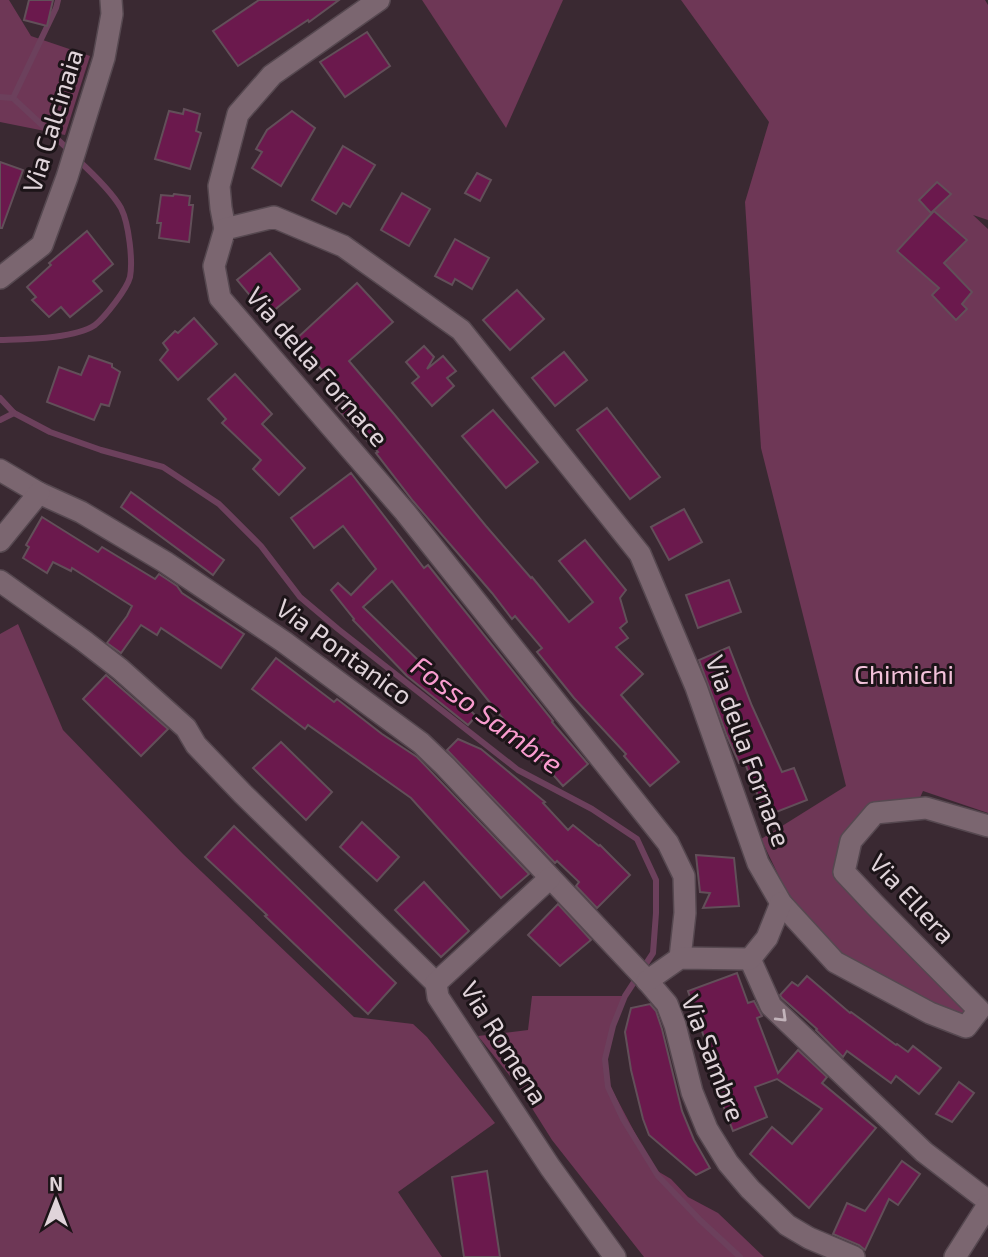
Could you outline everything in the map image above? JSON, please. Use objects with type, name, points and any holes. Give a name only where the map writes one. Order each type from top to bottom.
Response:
[{"type":"street","name":"Via Calcinaia","points":[[0,278],[42,245],[67,177],[104,58],[111,0]]},
{"type":"street","points":[[225,229],[219,186],[238,114],[272,75],[379,0]]},
{"type":"street","name":"Via della Fornace","points":[[680,958],[685,913],[684,876],[668,843],[405,512],[220,298],[214,266],[225,229],[274,217],[343,246],[461,330],[640,554],[696,687],[758,863],[781,902]]},
{"type":"street","name":"Via Pontanico","points":[[0,470],[38,493],[81,512],[165,562],[284,642],[421,743],[608,939]]},
{"type":"street","points":[[0,541],[38,493]]},
{"type":"street","points":[[0,582],[120,669],[186,728],[196,745],[243,794],[436,983]]},
{"type":"street","name":"Via Ellera","points":[[781,902],[835,962],[930,1013],[966,1027],[979,1010],[844,872],[851,841],[875,813],[926,807],[988,826]]},
{"type":"street","name":"Via Romena","points":[[550,878],[436,983],[438,997],[550,1167],[615,1257]]},
{"type":"street","points":[[750,959],[767,938],[781,902]]},
{"type":"street","name":"Via Sambre","points":[[608,939],[667,1004],[692,1092],[708,1129],[728,1163],[787,1225],[809,1238],[854,1257]]},
{"type":"street","points":[[645,979],[680,958],[750,959]]},
{"type":"street","points":[[750,959],[771,1006],[924,1152],[988,1203],[955,1257]]},
{"type":"green space","points":[[0,0],[9,0],[31,36],[90,56],[65,135],[0,122]]},
{"type":"green space","points":[[422,0],[563,0],[506,128]]},
{"type":"green space","name":"Chimichi","points":[[681,0],[985,0],[988,5],[988,220],[973,215],[988,229],[988,813],[923,791],[918,802],[868,809],[836,860],[968,1009],[961,1017],[842,954],[787,893],[761,839],[846,786],[761,448],[745,202],[769,122]]},
{"type":"green space","points":[[18,624],[63,730],[183,854],[354,1017],[413,1024],[427,1037],[495,1123],[398,1192],[442,1257],[0,1257],[0,634]]},
{"type":"green space","points":[[532,996],[625,996],[606,1054],[608,1082],[654,1169],[671,1179],[688,1197],[718,1213],[764,1257],[644,1257],[552,1140],[518,1086],[478,1036],[528,1030]]},
{"type":"building","points":[[29,0],[53,0],[47,26],[24,20]]},
{"type":"building","points":[[259,0],[339,0],[238,66],[213,31]]},
{"type":"building","points":[[367,32],[390,66],[345,97],[320,62]]},
{"type":"building","points":[[184,109],[200,114],[196,131],[201,133],[190,169],[155,159],[169,111],[183,114]]},
{"type":"building","points":[[292,111],[315,128],[281,186],[252,168],[262,152],[256,149],[267,130]]},
{"type":"building","points":[[343,146],[375,165],[350,207],[343,203],[336,214],[312,200]]},
{"type":"building","points":[[0,162],[23,170],[2,228],[0,228]]},
{"type":"building","points":[[477,173],[491,180],[480,201],[465,193]]},
{"type":"building","points":[[937,182],[951,194],[931,213],[919,200]]},
{"type":"building","points":[[402,193],[430,209],[409,246],[381,230]]},
{"type":"building","points":[[161,195],[190,196],[189,205],[193,205],[189,242],[159,238],[161,223],[157,223]]},
{"type":"building","points":[[934,211],[967,240],[944,263],[972,292],[962,304],[967,309],[956,320],[932,295],[939,288],[897,251]]},
{"type":"building","points":[[87,231],[113,264],[93,281],[102,291],[70,317],[61,307],[49,317],[32,300],[36,297],[27,287],[51,265],[49,263]]},
{"type":"building","points":[[455,239],[489,258],[472,289],[455,279],[452,285],[435,276]]},
{"type":"building","points":[[270,253],[300,289],[267,316],[237,280]]},
{"type":"building","points":[[357,283],[393,322],[349,361],[569,622],[593,602],[559,561],[585,540],[626,590],[620,598],[627,622],[620,628],[628,638],[616,647],[643,674],[621,695],[679,762],[650,786],[624,756],[626,754],[574,698],[537,652],[542,648],[515,616],[512,619],[413,501],[376,453],[378,452],[336,408],[347,398],[295,340]]},
{"type":"building","points":[[517,290],[544,319],[510,350],[483,320]]},
{"type":"building","points":[[194,318],[217,344],[178,380],[160,360],[168,350],[163,343]]},
{"type":"building","points":[[424,346],[434,357],[427,369],[443,356],[456,371],[447,378],[454,386],[432,406],[412,383],[419,377],[406,362]]},
{"type":"building","points":[[564,352],[587,380],[555,406],[532,378]]},
{"type":"building","points":[[89,356],[112,364],[112,367],[120,372],[109,406],[101,404],[94,420],[47,402],[59,367],[81,375]]},
{"type":"building","points":[[235,374],[272,414],[262,424],[305,468],[279,495],[253,469],[261,460],[222,423],[226,419],[208,399]]},
{"type":"building","points":[[607,408],[660,477],[630,499],[577,430]]},
{"type":"building","points":[[493,410],[538,462],[506,488],[462,436]]},
{"type":"building","points":[[351,473],[424,568],[428,565],[588,764],[563,786],[525,743],[522,746],[392,581],[363,607],[476,716],[468,725],[407,676],[353,620],[331,590],[338,583],[351,595],[376,569],[343,526],[314,548],[291,518]]},
{"type":"building","points":[[131,492],[224,560],[213,575],[121,507]]},
{"type":"building","points":[[684,509],[702,542],[669,560],[651,527]]},
{"type":"building","points":[[42,517],[98,552],[102,547],[155,579],[159,574],[177,586],[182,593],[244,634],[221,668],[161,628],[157,635],[141,625],[121,653],[107,643],[132,606],[72,568],[71,571],[53,562],[47,573],[23,558],[29,547],[26,545]]},
{"type":"building","points":[[729,580],[741,612],[698,628],[686,595]]},
{"type":"building","points":[[729,647],[782,772],[794,768],[807,800],[766,816],[744,761],[739,763],[727,736],[699,660]]},
{"type":"building","points":[[276,658],[334,702],[337,699],[417,757],[529,874],[501,898],[411,798],[308,725],[305,729],[252,689]]},
{"type":"building","points":[[106,675],[168,729],[141,756],[83,699]]},
{"type":"building","points":[[458,739],[481,749],[545,802],[543,803],[568,830],[573,825],[600,845],[630,875],[597,908],[576,886],[579,882],[557,861],[555,863],[447,750]]},
{"type":"building","points":[[281,742],[332,792],[306,820],[253,768]]},
{"type":"building","points":[[362,822],[399,857],[377,881],[340,847]]},
{"type":"building","points":[[234,826],[396,983],[368,1014],[205,857]]},
{"type":"building","points":[[696,855],[734,858],[739,906],[703,908],[710,893],[700,892]]},
{"type":"building","points":[[424,882],[469,931],[441,957],[395,910]]},
{"type":"building","points":[[558,904],[591,940],[560,966],[528,935]]},
{"type":"building","points":[[737,973],[748,1003],[754,1001],[762,1016],[757,1018],[778,1073],[798,1050],[827,1077],[822,1083],[876,1128],[809,1208],[750,1154],[772,1127],[792,1144],[822,1109],[777,1079],[755,1087],[767,1117],[733,1131],[704,1056],[710,1054],[688,991]]},
{"type":"building","points":[[807,976],[850,1013],[896,1045],[908,1052],[913,1046],[941,1068],[919,1094],[896,1076],[891,1083],[847,1051],[843,1057],[782,998],[780,995],[792,982],[798,986]]},
{"type":"building","points":[[650,1004],[656,1011],[662,1029],[682,1111],[710,1168],[696,1175],[649,1135],[643,1119],[625,1032],[631,1008]]},
{"type":"building","points":[[959,1082],[974,1093],[952,1122],[936,1114]]},
{"type":"building","points":[[902,1161],[920,1174],[898,1205],[889,1199],[865,1250],[833,1234],[847,1203],[865,1211]]},
{"type":"building","points":[[487,1171],[500,1257],[464,1257],[452,1177]]},
{"type":"waterway","points":[[13,98],[58,0]]},
{"type":"waterway","name":"Fosso Sambre","points":[[0,97],[13,98],[71,152]]},
{"type":"waterway","name":"Fosso Sambre","points":[[0,340],[49,337],[86,330],[104,316],[128,282],[131,252],[121,208],[78,160]]},
{"type":"waterway","name":"Fosso Sambre","points":[[0,398],[14,413],[50,432],[101,450],[163,467],[219,504],[261,546],[300,597],[338,629],[518,770],[592,809],[637,839],[656,880],[653,953],[625,996],[613,1026],[605,1059],[608,1087],[623,1119],[658,1176],[740,1257]]},
{"type":"waterway","points":[[0,420],[14,413]]}]
